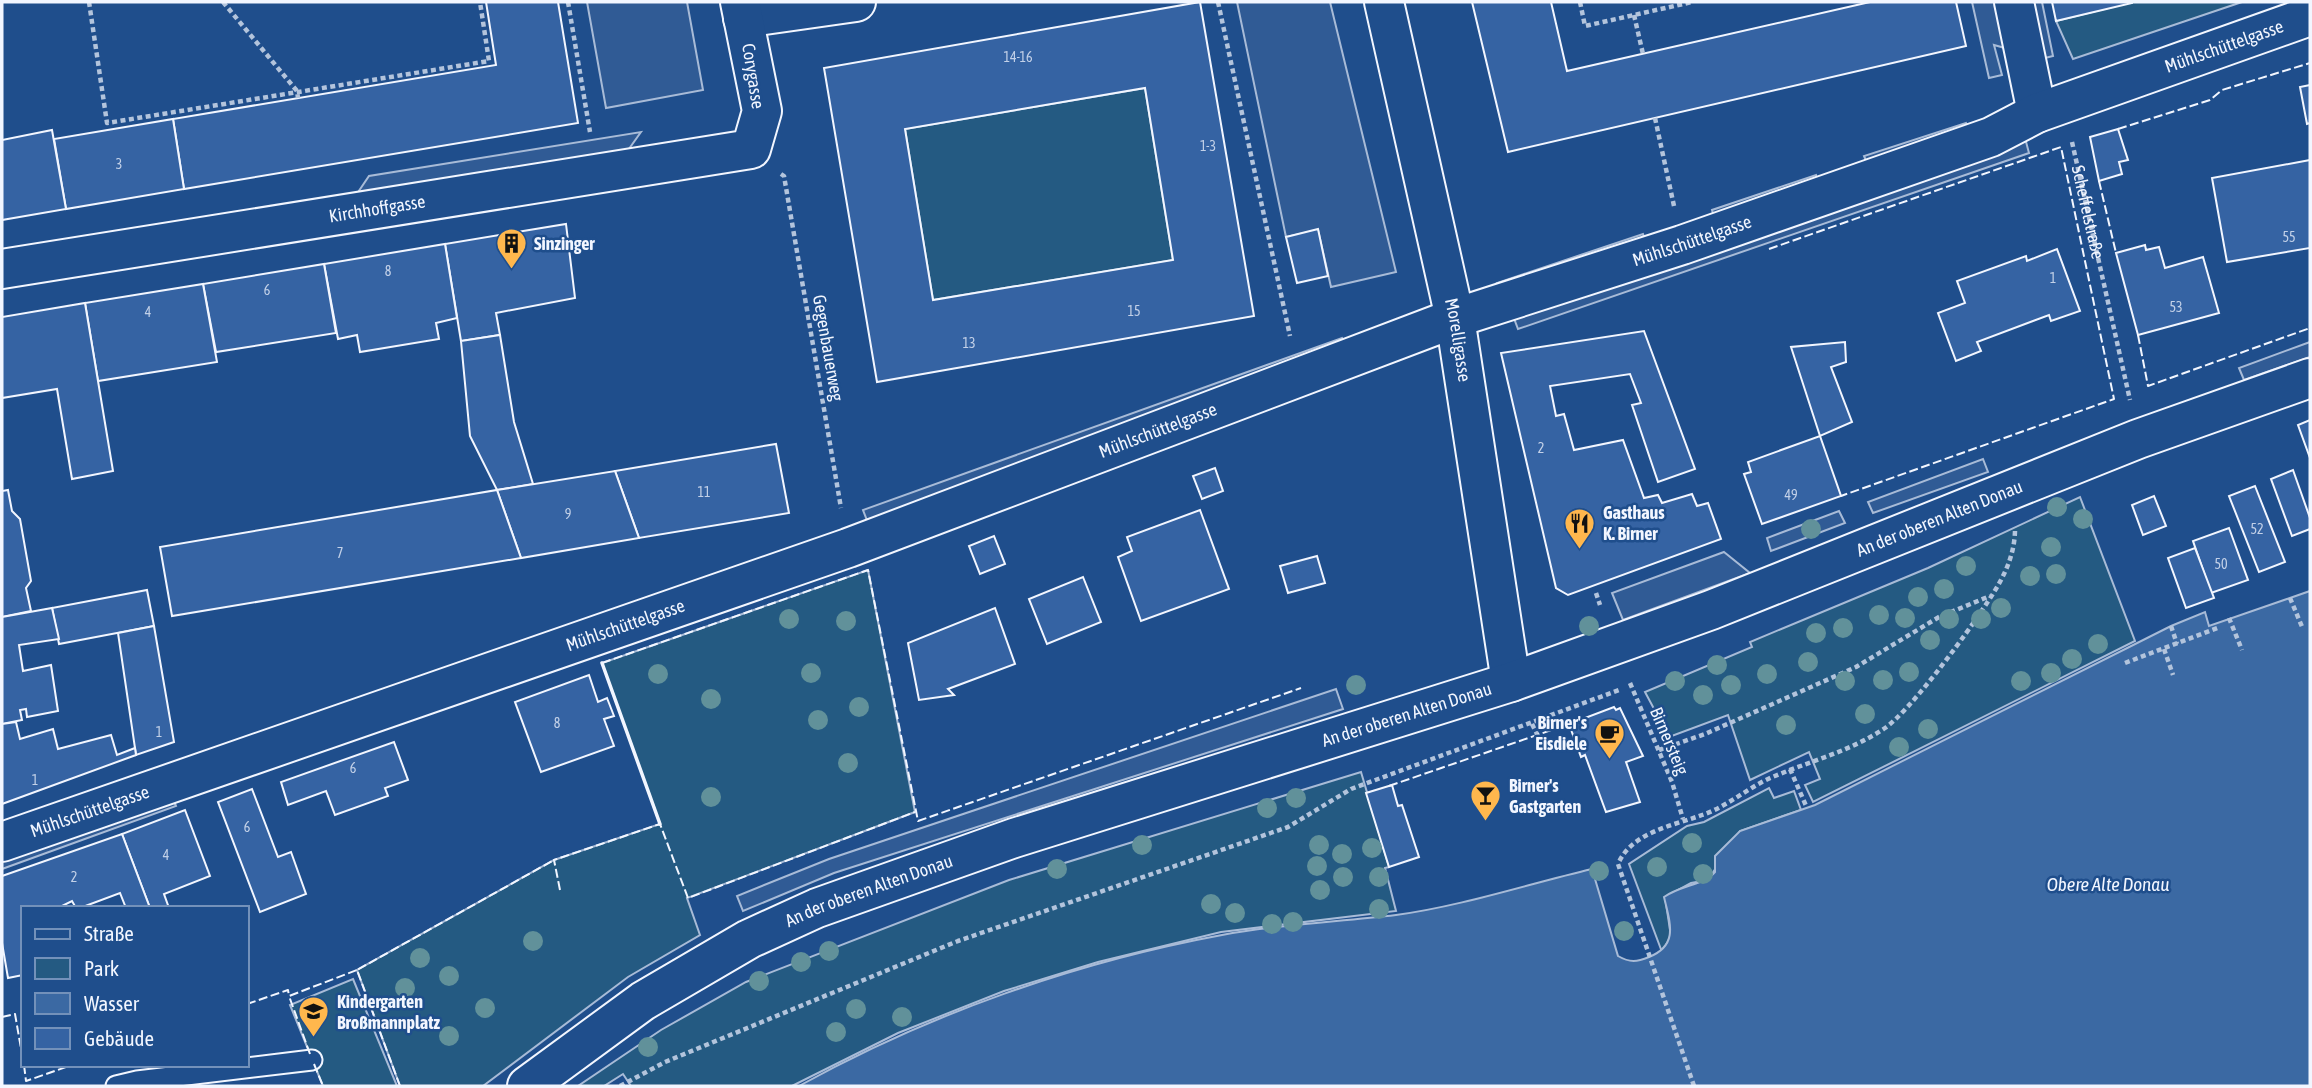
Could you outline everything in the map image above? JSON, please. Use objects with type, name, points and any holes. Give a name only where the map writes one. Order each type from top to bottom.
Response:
[{"type":"street","points":[[742,10],[856,2]]},
{"type":"street","name":"Morelligasse","points":[[1384,2],[1455,318],[1511,682]]},
{"type":"street","points":[[2014,2],[2037,113]]},
{"type":"street","name":"Corygasse","points":[[742,10],[762,111],[751,149]]},
{"type":"street","name":"Mühlschüttelgasse","points":[[2,842],[848,548],[1455,318],[1682,245],[1991,137],[2037,113],[2310,16]]},
{"type":"street","name":"Kirchhoffgasse","points":[[2,269],[751,149]]},
{"type":"street","name":"An der oberen Alten Donau","points":[[527,1086],[643,1001],[749,939],[817,908],[1027,834],[1511,682],[1711,610],[2138,439],[2310,378]]},
{"type":"lane","points":[[116,1086],[137,1081],[312,1060]]},
{"type":"path","points":[[89,2],[107,123],[297,95],[489,61],[480,2]]},
{"type":"path","points":[[223,2],[297,95]]},
{"type":"path","points":[[568,2],[590,132]]},
{"type":"path","points":[[1218,2],[1298,377]]},
{"type":"path","points":[[1580,2],[1585,26],[1692,2]]},
{"type":"path","points":[[1634,15],[1643,54]]},
{"type":"path","name":"Scheffelstraße","points":[[2037,113],[2072,139],[2138,439]]},
{"type":"path","points":[[1655,118],[1675,213]]},
{"type":"path","name":"Gegenbauerweg","points":[[751,149],[785,176],[848,548]]},
{"type":"path","points":[[1694,1086],[1618,864],[1623,852],[1683,819],[1701,816],[1790,769],[1863,741],[1887,726],[1957,646],[2005,575],[2014,541],[2015,518]]},
{"type":"path","points":[[1659,750],[1705,734],[1856,667],[1938,618],[1992,595]]},
{"type":"path","points":[[2290,598],[2303,629]]},
{"type":"path","points":[[2229,618],[2242,650]]},
{"type":"path","points":[[2171,626],[2177,644]]},
{"type":"path","points":[[2126,663],[2220,627]]},
{"type":"path","points":[[2164,649],[2173,675]]},
{"type":"path","name":"Birnersteig","points":[[1627,676],[1659,750],[1683,819]]},
{"type":"path","points":[[620,1086],[665,1062],[958,941],[1098,890],[1213,855],[1288,827],[1351,789],[1532,724],[1630,685]]},
{"type":"path","points":[[1532,724],[1538,736]]},
{"type":"path","points":[[1790,769],[1808,808]]},
{"type":"green space","points":[[2132,2],[2242,2],[2073,59],[2056,21]]},
{"type":"green space","points":[[1145,88],[1173,260],[933,300],[905,129]]},
{"type":"green space","points":[[2080,497],[2135,641],[1813,802],[1805,785],[1820,779],[1809,752],[1750,780],[1728,715],[1669,737],[1645,692],[1752,647],[1750,642],[1928,568]]},
{"type":"green space","points":[[868,570],[915,812],[687,898],[700,935],[628,977],[483,1086],[400,1086],[357,970],[554,860],[660,824],[602,663]]},
{"type":"green space","points":[[1361,772],[1389,867],[1385,868],[1396,911],[1221,932],[1098,962],[1004,991],[898,1033],[792,1086],[631,1086],[623,1074],[604,1086],[578,1086],[661,1030],[746,982],[1009,880]]},
{"type":"green space","points":[[1769,788],[1774,798],[1794,791],[1801,810],[1740,831],[1708,880],[1691,883],[1665,897],[1671,936],[1662,952],[1629,864],[1687,826],[1704,822]]},
{"type":"green space","points":[[353,979],[397,1086],[323,1086],[290,1005]]},
{"type":"shaded area","points":[[587,2],[687,2],[703,90],[606,108]]},
{"type":"shaded area","points":[[1237,2],[1330,2],[1396,272],[1331,287],[1318,230],[1286,237]]},
{"type":"shaded area","points":[[1972,2],[2002,2],[2012,50],[1994,45],[2002,75],[1989,78]]},
{"type":"shaded area","points":[[2029,2],[2042,2],[2053,56],[2041,59]]},
{"type":"shaded area","points":[[1966,123],[1971,136],[1870,170],[1864,156]]},
{"type":"shaded area","points":[[641,132],[621,160],[348,207],[369,176]]},
{"type":"shaded area","points":[[2025,138],[2029,153],[1518,329],[1512,313]]},
{"type":"shaded area","points":[[1816,175],[1819,188],[1715,222],[1712,210]]},
{"type":"shaded area","points":[[1643,234],[1647,246],[1503,296],[1497,283]]},
{"type":"shaded area","points":[[1342,338],[1346,350],[868,523],[863,510]]},
{"type":"shaded area","points":[[2310,342],[2310,357],[2244,380],[2239,368]]},
{"type":"shaded area","points":[[1983,459],[1988,472],[1873,513],[1868,502]]},
{"type":"shaded area","points":[[1839,511],[1845,523],[1771,551],[1767,538]]},
{"type":"shaded area","points":[[1724,552],[1750,573],[1623,620],[1612,593]]},
{"type":"shaded area","points":[[1336,689],[1343,709],[834,873],[743,911],[737,896],[829,859]]},
{"type":"shaded area","points":[[171,794],[176,806],[2,869],[2,854]]},
{"type":"water","name":"Obere Alte Donau","points":[[2310,591],[2310,1086],[799,1086],[899,1036],[951,1014],[1058,976],[1113,960],[1244,931],[1421,911],[1592,869],[1618,956],[1630,961],[1645,959],[1659,952],[1669,940],[1670,924],[1664,897],[1715,872],[1715,856],[1740,831],[1815,805],[2171,626],[2205,612],[2209,626]]},
{"type":"building","points":[[486,2],[558,2],[578,123],[184,189],[173,119],[496,65]]},
{"type":"building","points":[[1200,2],[1254,316],[877,382],[824,68]],"holes":[[[1145,88],[1173,260],[933,300],[905,129]]]},
{"type":"building","points":[[1472,2],[1551,2],[1567,71],[1870,2],[1956,2],[1966,46],[1508,152]]},
{"type":"building","points":[[2052,2],[2132,2],[2132,3],[2056,21]]},
{"type":"building","points":[[2310,85],[2310,123],[2307,124],[2300,87]]},
{"type":"building","points":[[173,119],[184,189],[66,209],[54,139]]},
{"type":"building","points":[[2118,129],[2128,160],[2119,162],[2122,174],[2099,181],[2090,137]]},
{"type":"building","points":[[52,130],[66,209],[2,220],[2,140]]},
{"type":"building","points":[[2310,160],[2310,248],[2227,262],[2212,178]]},
{"type":"building","name":"Sinzinger","points":[[566,224],[575,298],[496,313],[500,335],[461,341],[445,244]]},
{"type":"building","points":[[1318,229],[1328,276],[1297,283],[1286,237]]},
{"type":"building","points":[[445,244],[457,318],[436,323],[439,339],[360,352],[357,335],[338,339],[324,264]]},
{"type":"building","points":[[2145,245],[2146,250],[2159,247],[2165,268],[2203,257],[2219,313],[2138,335],[2116,253]]},
{"type":"building","points":[[2057,249],[2080,311],[2051,321],[2049,315],[1977,342],[1981,351],[1956,361],[1938,313],[1965,303],[1957,281],[2026,256],[2027,261]]},
{"type":"building","points":[[324,264],[336,333],[216,352],[203,284]]},
{"type":"building","points":[[203,284],[217,362],[98,381],[85,303]]},
{"type":"building","points":[[85,303],[113,471],[72,479],[57,389],[2,398],[2,317]]},
{"type":"building","points":[[1644,331],[1695,469],[1658,482],[1632,405],[1641,403],[1630,374],[1550,386],[1556,416],[1564,414],[1574,450],[1623,440],[1644,498],[1658,495],[1662,503],[1692,494],[1697,506],[1708,503],[1721,539],[1568,595],[1556,588],[1501,353]]},
{"type":"building","points":[[500,335],[514,422],[533,484],[497,490],[470,436],[461,341]]},
{"type":"building","points":[[1845,342],[1846,362],[1831,367],[1852,422],[1820,436],[1791,347]]},
{"type":"building","points":[[2310,420],[2310,458],[2298,425]]},
{"type":"building","points":[[1820,436],[1841,496],[1762,524],[1744,474],[1751,472],[1748,462]]},
{"type":"building","points":[[776,444],[789,513],[639,538],[615,471]]},
{"type":"building","points":[[1215,468],[1223,491],[1202,499],[1193,476]]},
{"type":"building","points":[[2293,470],[2310,518],[2310,529],[2292,536],[2271,479]]},
{"type":"building","points":[[615,471],[639,538],[521,558],[497,490]]},
{"type":"building","points":[[2255,486],[2285,562],[2259,572],[2229,496]]},
{"type":"building","points":[[8,490],[12,511],[20,519],[31,581],[26,588],[31,611],[2,617],[2,491]]},
{"type":"building","points":[[497,490],[521,558],[172,616],[160,547]]},
{"type":"building","points":[[2154,496],[2166,526],[2143,535],[2132,505]]},
{"type":"building","points":[[1200,510],[1229,589],[1141,621],[1118,557],[1132,551],[1127,537]]},
{"type":"building","points":[[2229,528],[2248,580],[2211,593],[2193,541]]},
{"type":"building","points":[[994,536],[1005,564],[980,574],[969,546]]},
{"type":"building","points":[[2195,548],[2214,598],[2186,608],[2168,558]]},
{"type":"building","points":[[1317,556],[1325,583],[1288,593],[1280,566]]},
{"type":"building","points":[[1083,577],[1101,622],[1047,644],[1029,599]]},
{"type":"building","points":[[147,590],[154,626],[59,644],[52,608]]},
{"type":"building","points":[[52,608],[59,639],[19,645],[23,671],[51,665],[58,711],[27,717],[26,709],[20,710],[22,720],[2,724],[2,617]]},
{"type":"building","points":[[995,608],[1015,664],[948,689],[954,695],[919,700],[908,643]]},
{"type":"building","points":[[154,626],[174,742],[136,755],[118,633]]},
{"type":"building","points":[[589,675],[598,702],[607,698],[614,716],[604,719],[614,746],[541,772],[515,702]]},
{"type":"building","name":"Birner's Eisdiele","points":[[1614,707],[1616,710],[1620,708],[1643,756],[1626,762],[1640,802],[1606,812],[1585,755],[1581,757],[1569,724]]},
{"type":"building","points":[[16,722],[20,739],[53,729],[58,749],[111,735],[117,755],[135,748],[136,755],[2,804],[2,724]]},
{"type":"building","points":[[394,742],[408,780],[385,788],[388,796],[335,815],[326,791],[288,805],[281,782]]},
{"type":"building","points":[[1392,785],[1398,806],[1402,805],[1419,857],[1389,867],[1366,793]]},
{"type":"building","points":[[252,789],[278,857],[291,852],[306,894],[260,912],[218,802]]},
{"type":"building","points":[[185,810],[210,876],[164,894],[168,906],[149,906],[122,834]]},
{"type":"building","points":[[122,834],[149,906],[125,906],[120,893],[85,906],[75,906],[72,901],[62,906],[21,906],[21,975],[8,978],[2,943],[2,876]]},
{"type":"fence","points":[[2118,129],[2210,100],[2222,90],[2310,63]]},
{"type":"fence","points":[[1769,249],[2061,147],[2114,399],[1841,496]]},
{"type":"fence","points":[[2099,181],[2116,253]]},
{"type":"fence","points":[[2138,335],[2148,386],[2310,328]]},
{"type":"fence","points":[[602,663],[868,570],[918,821],[1301,688]]},
{"type":"fence","points":[[1389,786],[1569,724]]},
{"type":"fence","points":[[560,890],[554,860],[660,824],[688,898],[915,812]]},
{"type":"fence","points":[[400,1086],[357,970],[554,860]]},
{"type":"fence","points":[[310,1054],[289,996],[357,970]]},
{"type":"fence","points":[[248,1004],[288,990],[289,996]]},
{"type":"fence","points":[[2,1017],[15,1014],[21,1048]]},
{"type":"fence","points":[[314,1064],[323,1086]]},
{"type":"fence","points":[[24,1067],[26,1081],[66,1067]]},
{"type":"wall","points":[[602,663],[660,824]]},
{"type":"place","name":"Sinzinger","points":[[511,271]]},
{"type":"place","name":"Gasthaus K. Birner","points":[[1580,550]]},
{"type":"place","name":"Birner's Eisdiele","points":[[1610,760]]},
{"type":"place","name":"Birner's Gastgarten","points":[[1486,823]]},
{"type":"place","name":"Kindergarten Broßmannplatz","points":[[314,1039]]}]
